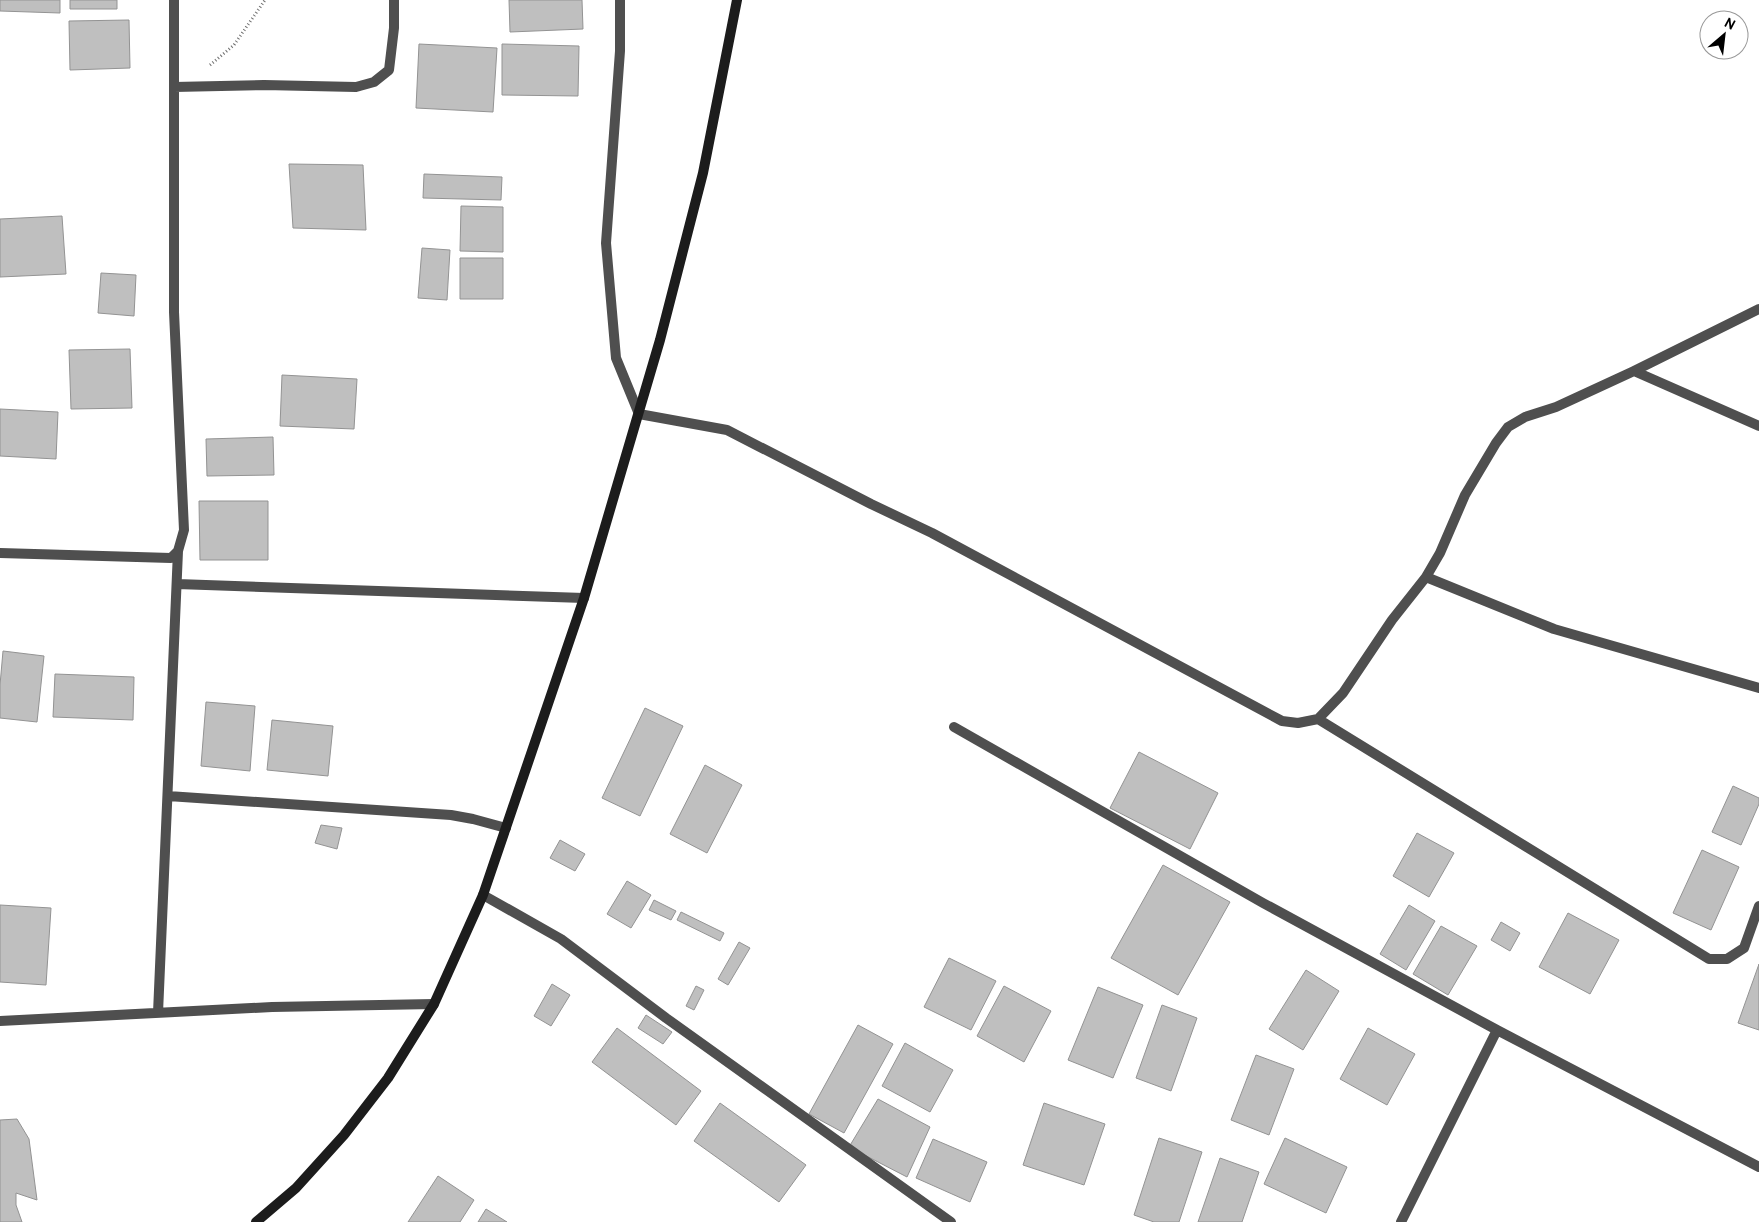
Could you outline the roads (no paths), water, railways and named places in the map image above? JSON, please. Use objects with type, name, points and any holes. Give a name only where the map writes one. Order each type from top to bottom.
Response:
[{"type":"main road","points":[[256,1222],[296,1188],[344,1135],[388,1078],[434,1004],[483,895],[584,598],[639,414],[660,340],[702,173],[737,0]]},
{"type":"street","points":[[158,1013],[178,551],[184,530],[174,312],[180,87],[174,0]]},
{"type":"street","points":[[180,87],[264,85],[356,87],[374,82],[389,70],[394,28],[394,0]]},
{"type":"street","points":[[620,0],[620,51],[606,243],[616,358],[639,414],[727,430],[932,533],[1282,721],[1298,723],[1318,719],[1343,693],[1392,620],[1426,576],[1440,553],[1466,495],[1496,443],[1508,427],[1525,417],[1556,407],[1634,371],[1759,309]]},
{"type":"street","points":[[1634,371],[1759,426]]},
{"type":"street","points":[[0,553],[171,558],[178,551]]},
{"type":"street","points":[[1426,576],[1554,629],[1759,688]]},
{"type":"street","points":[[177,584],[584,598]]},
{"type":"street","points":[[1318,719],[1709,959],[1727,959],[1744,948],[1759,906]]},
{"type":"street","points":[[954,727],[1263,903],[1496,1030],[1759,1167]]},
{"type":"street","points":[[168,796],[452,815],[506,828]]},
{"type":"street","points":[[483,895],[561,939],[674,1024],[951,1222]]},
{"type":"street","points":[[0,1021],[272,1007],[434,1004]]},
{"type":"street","points":[[1401,1222],[1496,1030]]}]
